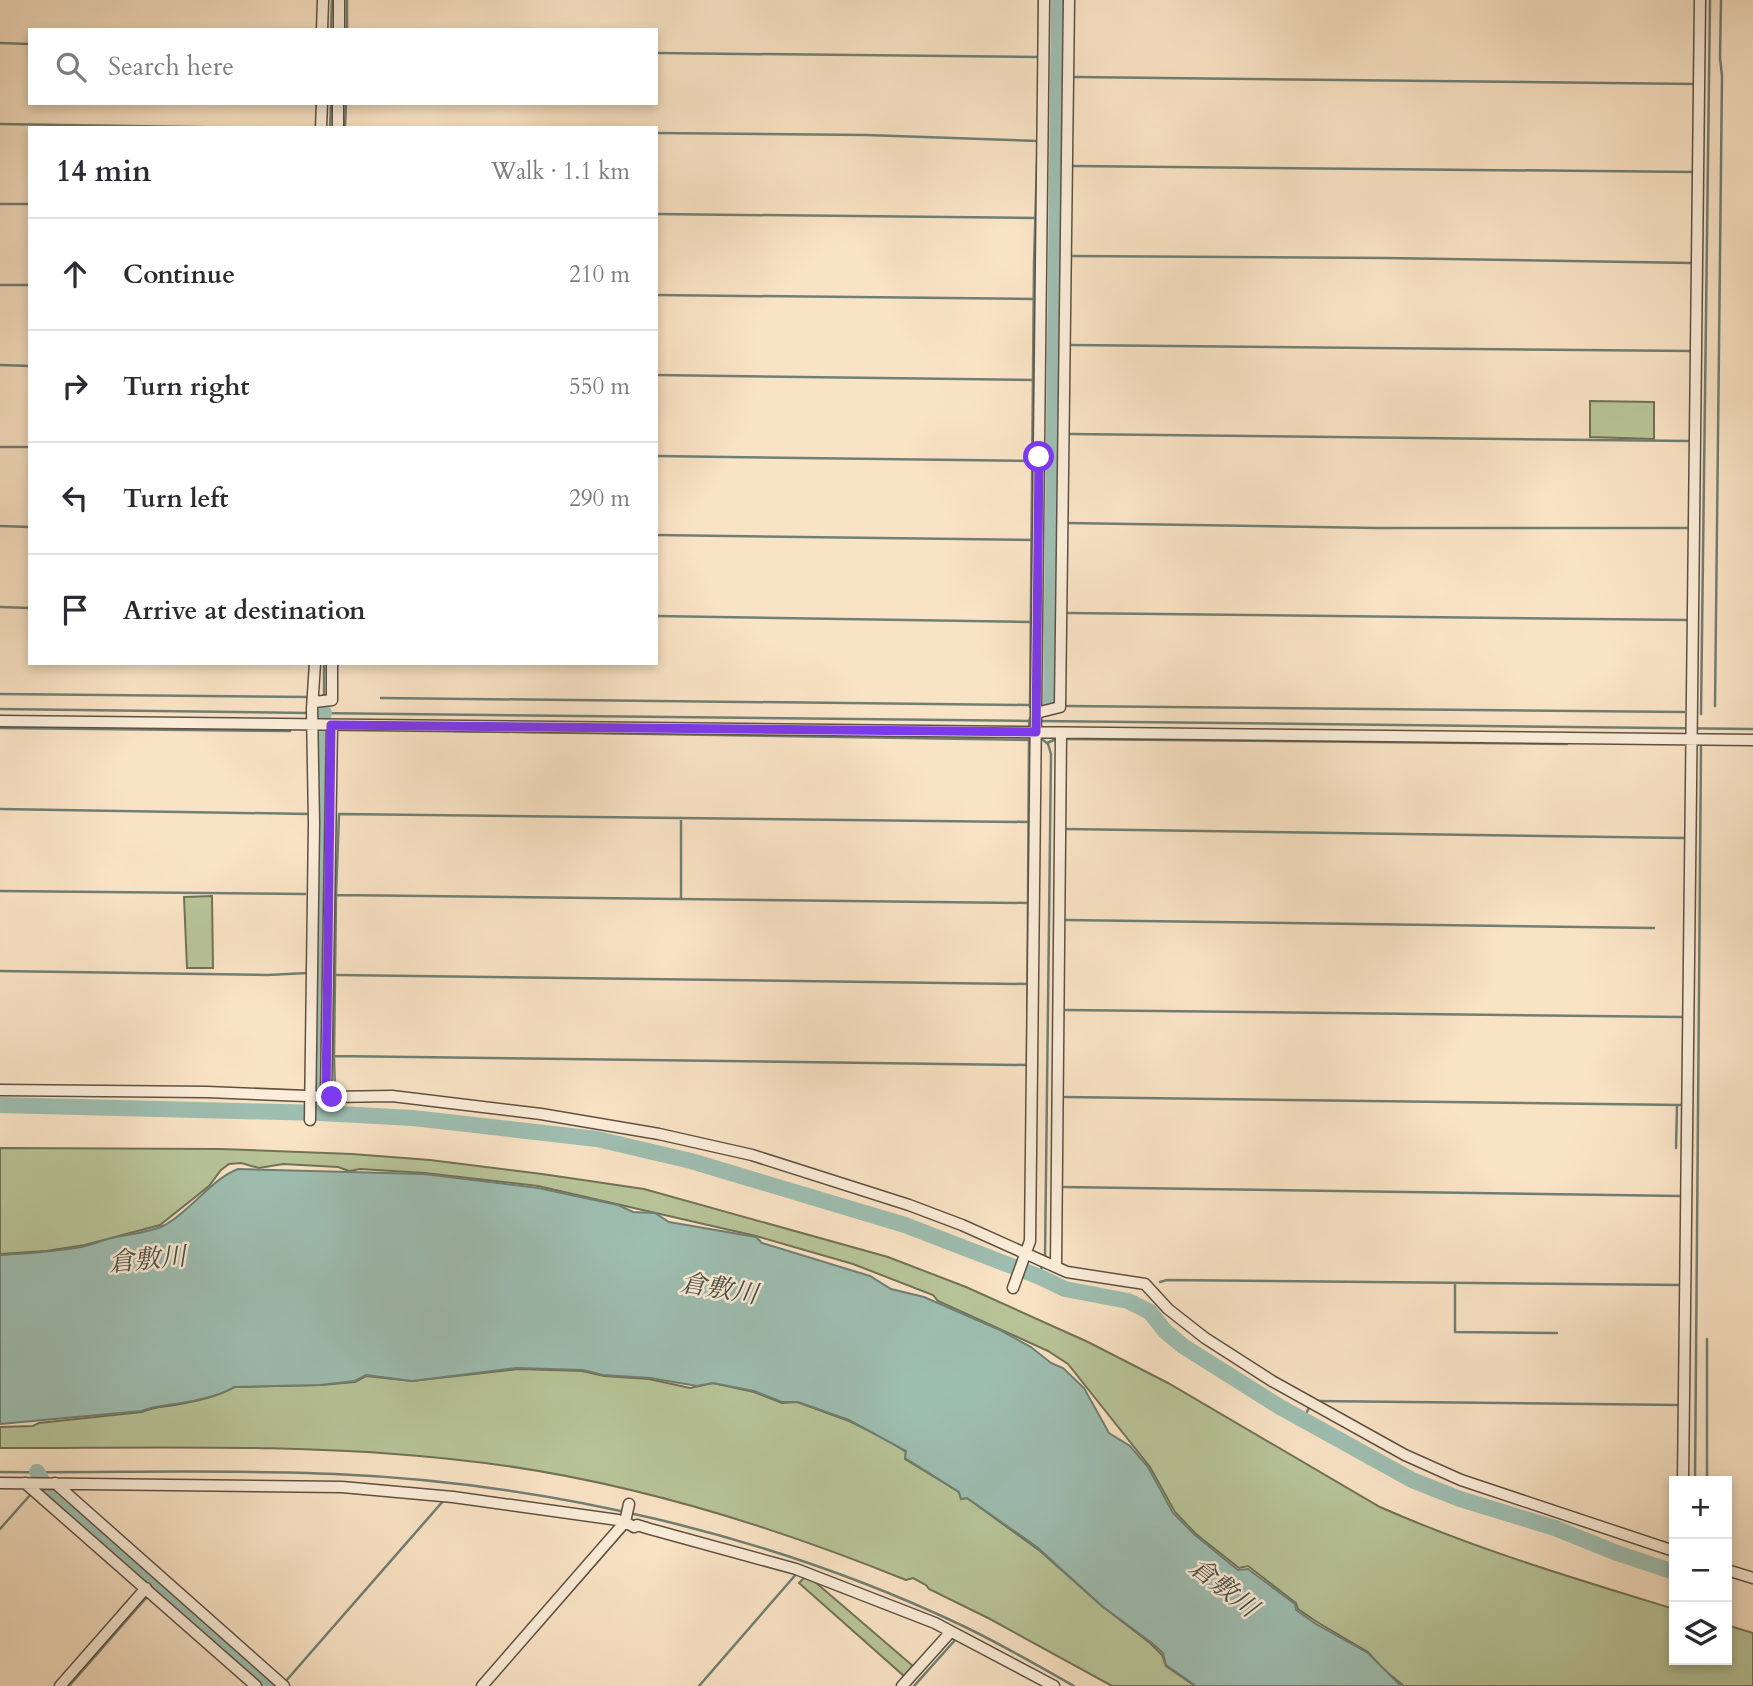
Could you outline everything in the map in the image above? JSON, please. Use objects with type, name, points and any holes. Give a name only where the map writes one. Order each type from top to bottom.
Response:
[{"type":"street","points":[[323,0],[323,28]]},
{"type":"street","points":[[339,28],[340,0]]},
{"type":"street","points":[[1014,1283],[1030,1241],[1044,0]]},
{"type":"street","points":[[1036,722],[1060,707],[1069,0]]},
{"type":"street","points":[[1683,1476],[1700,0]]},
{"type":"street","points":[[321,105],[321,126]]},
{"type":"street","points":[[338,105],[338,126]]},
{"type":"street","points":[[310,1120],[315,665]]},
{"type":"street","points":[[0,721],[313,713],[332,700],[332,665]]},
{"type":"street","points":[[313,713],[331,725],[1036,722],[1060,733],[1691,732],[1753,740]]},
{"type":"street","points":[[331,725],[331,1097]]},
{"type":"street","points":[[1048,1263],[1060,733]]},
{"type":"street","points":[[0,1090],[309,1100],[331,1097],[420,1098],[541,1114],[752,1155],[909,1205],[962,1225],[1025,1256],[1067,1272],[1145,1284],[1168,1309],[1205,1338],[1272,1381],[1419,1462],[1461,1480],[1669,1549]]},
{"type":"street","points":[[0,1483],[342,1487],[467,1499],[618,1520],[628,1518],[799,1570],[935,1623],[1054,1686]]},
{"type":"street","points":[[24,1483],[277,1684]]},
{"type":"street","points":[[51,1483],[256,1686]]},
{"type":"street","points":[[482,1686],[628,1518]]},
{"type":"street","points":[[1732,1572],[1753,1578]]},
{"type":"street","points":[[60,1686],[152,1583]]},
{"type":"street","points":[[902,1686],[947,1636],[955,1633]]},
{"type":"green space","points":[[1590,401],[1654,402],[1654,439],[1590,437]]},
{"type":"green space","points":[[212,896],[213,968],[187,968],[184,897]]},
{"type":"green space","points":[[0,1148],[221,1149],[352,1154],[430,1160],[644,1189],[888,1257],[966,1287],[1088,1342],[1168,1383],[1380,1507],[1489,1550],[1669,1607],[1669,1665],[1732,1665],[1732,1627],[1753,1633],[1753,1686],[1404,1686],[1368,1652],[1298,1609],[1296,1603],[1248,1566],[1239,1568],[1196,1534],[1175,1512],[1150,1467],[1068,1364],[1048,1351],[938,1301],[933,1295],[853,1264],[756,1236],[538,1186],[425,1173],[360,1169],[349,1171],[338,1167],[283,1164],[259,1168],[241,1163],[229,1164],[221,1170],[209,1186],[160,1225],[85,1245],[0,1254]]},
{"type":"green space","points":[[518,1369],[582,1371],[604,1376],[649,1379],[690,1388],[713,1383],[754,1392],[782,1403],[797,1402],[849,1421],[906,1452],[905,1459],[959,1492],[961,1499],[967,1498],[1040,1551],[1102,1606],[1150,1643],[1162,1655],[1166,1666],[1195,1686],[1112,1686],[913,1578],[906,1580],[797,1539],[687,1504],[574,1477],[459,1460],[345,1451],[0,1448],[0,1427],[33,1426],[39,1423],[142,1412],[206,1399],[235,1387],[321,1385],[355,1382],[366,1376],[412,1381]]},
{"type":"green space","points":[[807,1575],[913,1666],[904,1676],[799,1583]]},
{"type":"water","name":"倉敷川","points":[[238,1169],[424,1174],[538,1188],[618,1205],[633,1212],[655,1213],[669,1222],[756,1237],[762,1243],[870,1276],[891,1289],[924,1297],[1000,1330],[1063,1368],[1084,1388],[1109,1433],[1130,1446],[1148,1467],[1173,1513],[1195,1535],[1238,1570],[1248,1569],[1295,1604],[1296,1610],[1316,1624],[1368,1653],[1401,1686],[1196,1686],[1166,1665],[1163,1653],[1102,1606],[1037,1547],[967,1498],[961,1499],[959,1492],[905,1458],[906,1451],[849,1420],[798,1402],[782,1402],[754,1391],[713,1383],[697,1386],[650,1378],[603,1375],[583,1370],[517,1368],[412,1381],[366,1375],[355,1381],[320,1385],[234,1387],[206,1398],[142,1411],[0,1424],[0,1255],[81,1247],[159,1228],[175,1219],[219,1180]]},
{"type":"waterway","points":[[331,28],[332,0]]},
{"type":"waterway","points":[[347,0],[347,28]]},
{"type":"waterway","points":[[1038,137],[1039,0]]},
{"type":"waterway","points":[[1051,705],[1059,0]]},
{"type":"waterway","points":[[1701,714],[1710,0]]},
{"type":"waterway","points":[[1715,706],[1721,0]]},
{"type":"waterway","points":[[0,43],[28,44]]},
{"type":"waterway","points":[[658,53],[1038,57]]},
{"type":"waterway","points":[[1075,77],[1695,84]]},
{"type":"waterway","points":[[330,126],[331,105]]},
{"type":"waterway","points":[[345,126],[346,105]]},
{"type":"waterway","points":[[0,124],[130,126]]},
{"type":"waterway","points":[[658,133],[866,135],[1038,141]]},
{"type":"waterway","points":[[1030,707],[1037,161]]},
{"type":"waterway","points":[[1073,166],[1693,172]]},
{"type":"waterway","points":[[0,204],[28,204]]},
{"type":"waterway","points":[[658,214],[1035,218]]},
{"type":"waterway","points":[[1072,256],[1692,263]]},
{"type":"waterway","points":[[0,285],[28,285]]},
{"type":"waterway","points":[[658,295],[1034,299]]},
{"type":"waterway","points":[[1071,345],[1692,351]]},
{"type":"waterway","points":[[0,365],[28,366]]},
{"type":"waterway","points":[[658,375],[1034,380]]},
{"type":"waterway","points":[[1070,434],[1690,441]]},
{"type":"waterway","points":[[0,447],[28,447]]},
{"type":"waterway","points":[[658,456],[1033,461]]},
{"type":"waterway","points":[[1067,523],[1377,528],[1689,528]]},
{"type":"waterway","points":[[0,526],[28,527]]},
{"type":"waterway","points":[[658,535],[1032,540]]},
{"type":"waterway","points":[[0,607],[28,608]]},
{"type":"waterway","points":[[1068,613],[1687,620]]},
{"type":"waterway","points":[[658,616],[1030,622]]},
{"type":"waterway","points":[[324,665],[324,697]]},
{"type":"waterway","points":[[0,694],[310,697]]},
{"type":"waterway","points":[[381,698],[1029,705]]},
{"type":"waterway","points":[[1067,706],[1684,712]]},
{"type":"waterway","points":[[0,709],[308,713]]},
{"type":"waterway","points":[[314,713],[1032,721]]},
{"type":"waterway","points":[[323,717],[324,713]]},
{"type":"waterway","points":[[1029,726],[1030,718]]},
{"type":"waterway","points":[[1039,721],[1753,729]]},
{"type":"waterway","points":[[0,728],[290,731]]},
{"type":"waterway","points":[[320,1091],[323,729]]},
{"type":"waterway","points":[[454,731],[1029,740]]},
{"type":"waterway","points":[[335,1094],[334,1056],[1027,1065],[1029,738]]},
{"type":"waterway","points":[[1047,743],[1056,739]]},
{"type":"waterway","points":[[1065,739],[1567,744]]},
{"type":"waterway","points":[[1043,740],[1048,744],[1051,754],[1045,1258]]},
{"type":"waterway","points":[[1695,1476],[1701,746]]},
{"type":"waterway","points":[[0,809],[309,814]]},
{"type":"waterway","points":[[336,895],[339,814],[1028,822]]},
{"type":"waterway","points":[[681,818],[681,899]]},
{"type":"waterway","points":[[1065,829],[1684,838]]},
{"type":"waterway","points":[[0,891],[305,894]]},
{"type":"waterway","points":[[334,1056],[336,895],[1027,903]]},
{"type":"waterway","points":[[1065,920],[1654,928]]},
{"type":"waterway","points":[[0,971],[268,975],[307,973]]},
{"type":"waterway","points":[[337,975],[1027,984]]},
{"type":"waterway","points":[[1066,1010],[1683,1017]]},
{"type":"waterway","points":[[1065,1097],[1681,1105]]},
{"type":"waterway","points":[[335,1101],[335,1113]]},
{"type":"waterway","points":[[0,1105],[413,1118],[597,1139],[691,1161],[905,1225],[1065,1289],[1128,1301],[1150,1312],[1165,1331],[1183,1346],[1280,1407],[1412,1480],[1460,1499],[1555,1528],[1669,1570]]},
{"type":"waterway","points":[[1676,1148],[1677,1106]]},
{"type":"waterway","points":[[1062,1187],[1681,1196]]},
{"type":"waterway","points":[[1040,1277],[1042,1264]]},
{"type":"waterway","points":[[1160,1282],[1681,1285]]},
{"type":"waterway","points":[[1455,1284],[1455,1332],[1557,1333]]},
{"type":"waterway","points":[[1133,1303],[1136,1297]]},
{"type":"waterway","points":[[1707,1339],[1707,1476]]},
{"type":"waterway","points":[[1316,1401],[1678,1405]]},
{"type":"waterway","points":[[1303,1419],[1309,1408]]},
{"type":"waterway","points":[[0,1472],[209,1471],[335,1474],[415,1479],[575,1502],[655,1519],[812,1564],[961,1625],[1074,1686]]},
{"type":"waterway","points":[[37,1472],[46,1487],[272,1686]]},
{"type":"waterway","points":[[0,1529],[31,1494]]},
{"type":"waterway","points":[[285,1682],[444,1500]]},
{"type":"waterway","points":[[534,1634],[627,1528]]},
{"type":"waterway","points":[[699,1686],[798,1572]]},
{"type":"waterway","points":[[69,1686],[146,1598]]},
{"type":"waterway","points":[[914,1686],[956,1639]]},
{"type":"route","points":[[332,1097],[326,1096],[331,725],[1036,732],[1039,457]]}]
